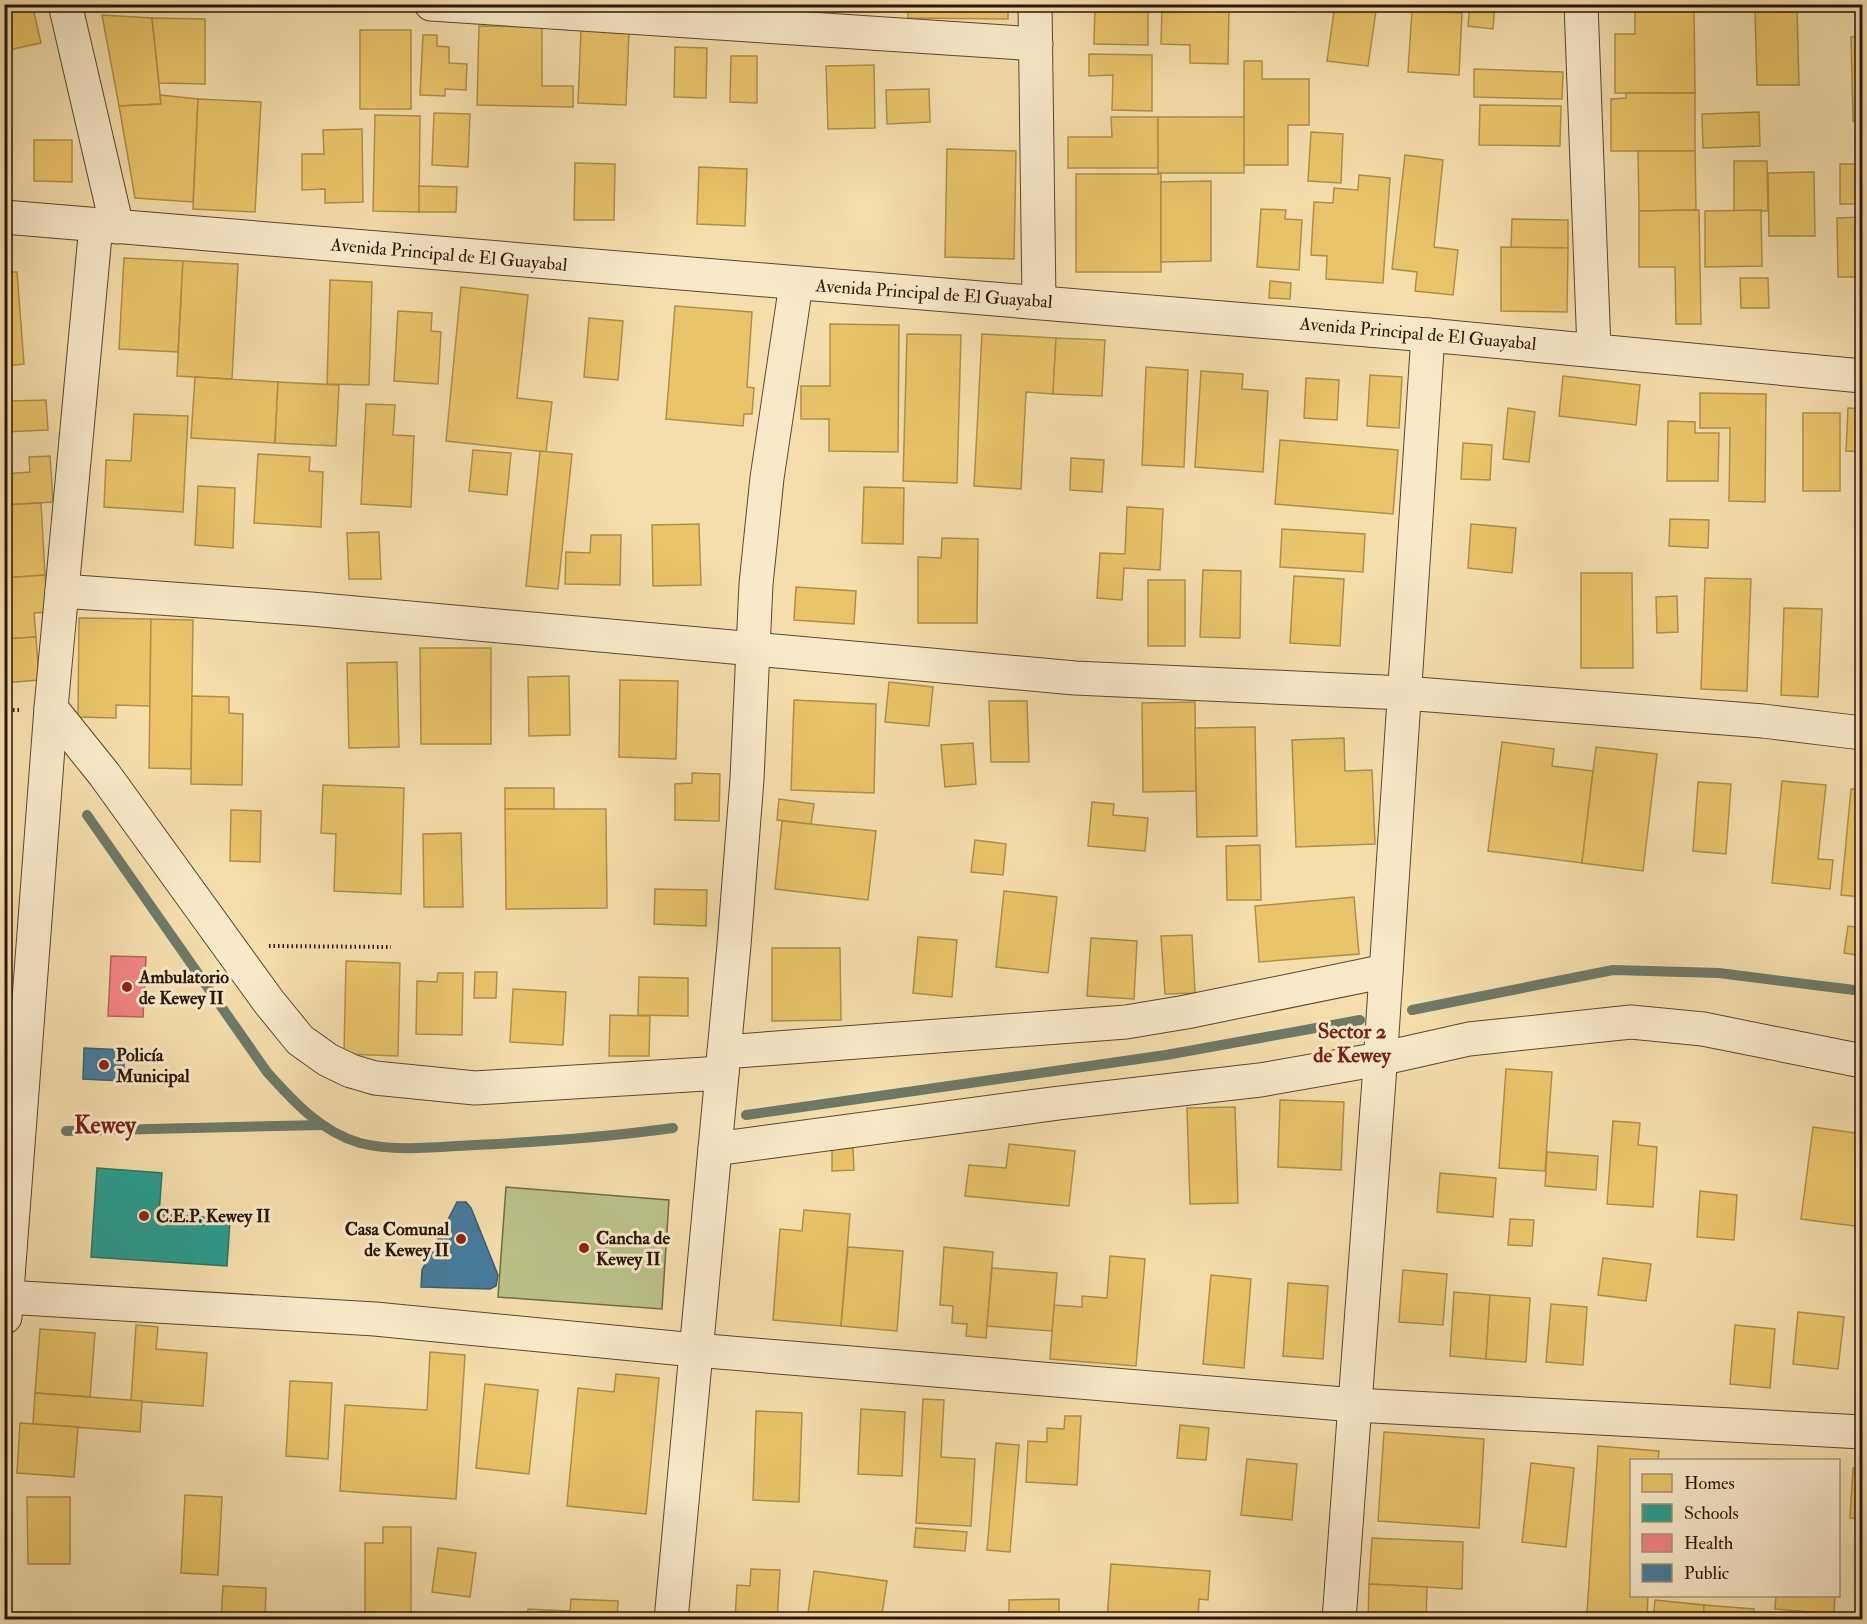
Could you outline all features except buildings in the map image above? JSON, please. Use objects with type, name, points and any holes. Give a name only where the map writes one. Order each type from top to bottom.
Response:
[{"type":"street","points":[[65,4],[106,226],[62,591],[51,708],[19,934],[5,1307],[375,1319],[695,1350],[1355,1405],[1863,1432]]},
{"type":"street","points":[[431,4],[1036,44]]},
{"type":"street","points":[[1035,4],[1039,302]]},
{"type":"street","points":[[1581,4],[1594,350]]},
{"type":"street","name":"Avenida Principal de El Guayabal","points":[[4,217],[1428,335],[1863,376]]},
{"type":"street","points":[[671,1620],[747,779],[756,584],[767,478],[796,284]]},
{"type":"street","points":[[1339,1620],[1380,1059],[1428,335]]},
{"type":"street","points":[[62,591],[311,609],[1075,678],[1404,693],[1763,721],[1863,733]]},
{"type":"street","points":[[51,708],[104,774],[300,1040],[328,1060],[351,1071],[375,1078],[475,1088],[1126,1022],[1386,971]]},
{"type":"street","points":[[715,1149],[1059,1103],[1260,1080],[1380,1059],[1469,1039],[1631,1022],[1703,1029],[1863,1061]]},
{"type":"path","points":[[229,945],[391,947]]},
{"type":"green space","name":"Cancha de Kewey II","points":[[506,1187],[669,1200],[662,1309],[498,1297]]},
{"type":"waterway","points":[[87,815],[267,1072],[309,1114],[346,1138],[373,1146],[417,1148],[574,1139],[673,1128]]},
{"type":"waterway","points":[[1412,1010],[1613,970],[1719,973],[1862,991]]},
{"type":"waterway","points":[[746,1115],[1166,1055],[1360,1020]]},
{"type":"waterway","points":[[66,1131],[322,1125]]},
{"type":"place","name":"Ambulatorio de Kewey II","points":[[127,987]]},
{"type":"place","name":"Policía Municipal","points":[[104,1065]]},
{"type":"place","name":"C.E.P. Kewey II","points":[[144,1216]]},
{"type":"place","name":"Casa Comunal de Kewey II","points":[[461,1239]]},
{"type":"place","name":"Cancha de Kewey II","points":[[584,1248]]},
{"type":"district","name":"Sector 2 de Kewey","points":[[1352,1043]]},
{"type":"district","name":"Kewey","points":[[105,1125]]}]
